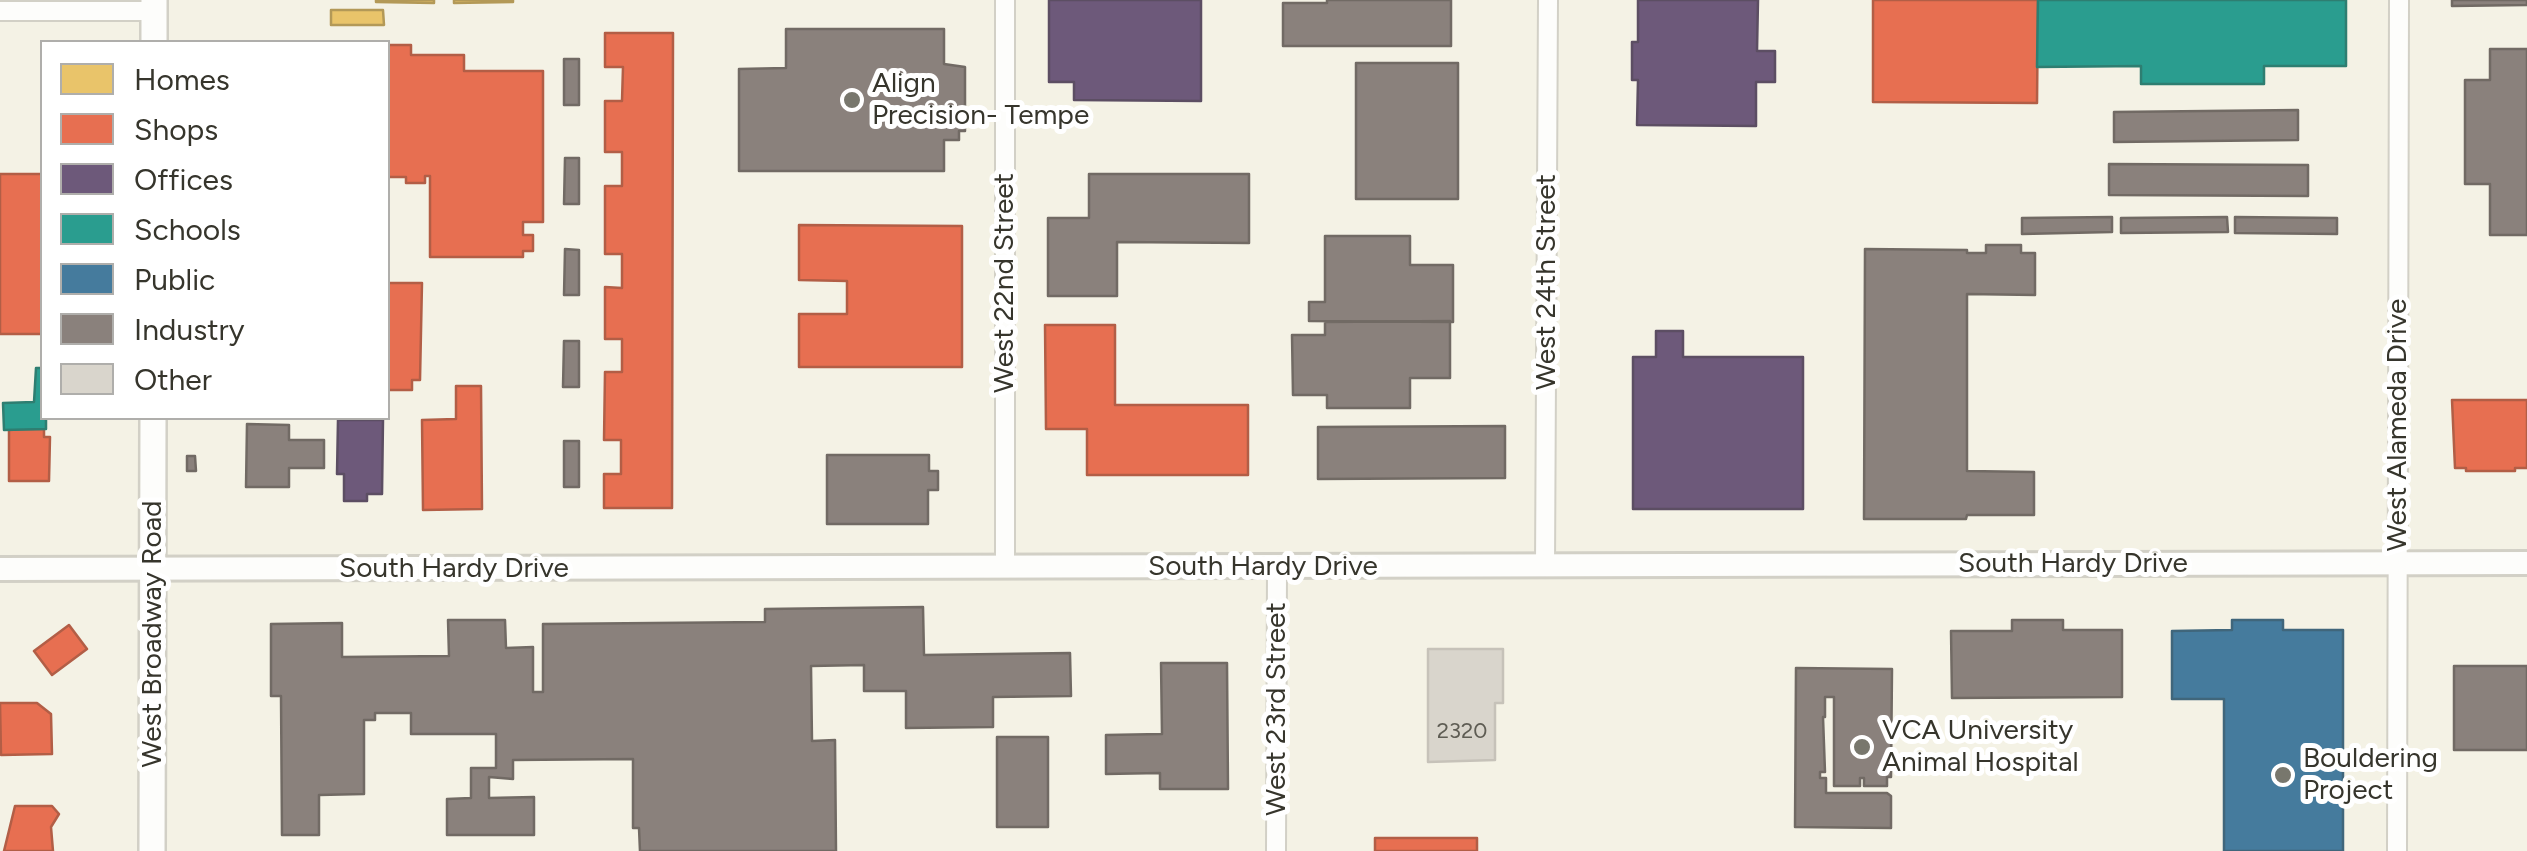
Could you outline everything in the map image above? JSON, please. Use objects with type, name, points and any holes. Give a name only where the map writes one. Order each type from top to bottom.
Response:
[{"type":"main road","points":[[154,6],[154,40]]},
{"type":"main road","name":"West Broadway Road","points":[[152,851],[153,420]]},
{"type":"street","name":"West 22nd Street","points":[[1005,0],[1005,566]]},
{"type":"street","name":"West 24th Street","points":[[1545,565],[1548,0]]},
{"type":"street","name":"West Alameda Drive","points":[[2397,851],[2399,0]]},
{"type":"street","points":[[0,11],[154,6]]},
{"type":"street","name":"South Hardy Drive","points":[[0,569],[2527,562]]},
{"type":"street","name":"West 23rd Street","points":[[1276,851],[1278,568]]},
{"type":"building: Homes","points":[[434,0],[434,3],[376,2]]},
{"type":"building: Homes","points":[[513,0],[513,2],[454,3]]},
{"type":"building: Homes","points":[[331,10],[383,10],[384,25],[331,25]]},
{"type":"building: Shops","points":[[1873,0],[2038,0],[2037,103],[1873,102]]},
{"type":"building: Shops","points":[[605,33],[673,33],[672,508],[604,508],[604,474],[621,474],[621,440],[604,440],[605,372],[622,372],[622,339],[605,339],[605,287],[622,288],[622,254],[605,254],[605,186],[622,186],[622,152],[605,152],[605,101],[622,101],[623,67],[605,67]]},
{"type":"building: Shops","points":[[390,45],[411,45],[411,55],[464,55],[464,71],[543,71],[543,222],[523,222],[523,235],[533,235],[533,251],[523,251],[523,257],[430,257],[430,176],[425,176],[425,183],[406,183],[406,177],[390,177]]},
{"type":"building: Shops","points":[[0,174],[40,174],[40,334],[0,334]]},
{"type":"building: Shops","points":[[799,225],[962,226],[962,367],[799,367],[799,314],[847,314],[847,281],[799,280]]},
{"type":"building: Shops","points":[[390,283],[422,283],[420,380],[412,380],[412,390],[390,390]]},
{"type":"building: Shops","points":[[1045,325],[1115,325],[1115,405],[1248,405],[1248,475],[1087,475],[1087,429],[1046,429]]},
{"type":"building: Shops","points":[[456,386],[481,386],[482,509],[423,510],[422,420],[456,419]]},
{"type":"building: Shops","points":[[2452,400],[2527,400],[2527,468],[2455,468]]},
{"type":"building: Shops","points":[[9,429],[44,429],[44,437],[50,437],[49,481],[9,481]]},
{"type":"building: Shops","points":[[69,625],[87,649],[52,675],[34,651]]},
{"type":"building: Shops","points":[[0,703],[37,703],[51,714],[52,754],[1,755]]},
{"type":"building: Shops","points":[[15,806],[52,806],[59,814],[51,827],[53,851],[4,851]]},
{"type":"building: Shops","points":[[1375,838],[1477,838],[1477,851],[1375,851]]},
{"type":"building: Offices","points":[[1049,0],[1201,0],[1201,101],[1074,100],[1074,82],[1049,82]]},
{"type":"building: Offices","points":[[1638,0],[1758,0],[1757,51],[1775,51],[1775,82],[1756,82],[1756,126],[1637,125],[1638,80],[1632,80],[1632,42],[1638,42]]},
{"type":"building: Offices","points":[[1656,331],[1683,331],[1683,357],[1803,357],[1803,509],[1633,509],[1633,357],[1656,357]]},
{"type":"building: Offices","points":[[338,420],[383,420],[382,494],[367,494],[367,501],[344,501],[344,474],[337,474]]},
{"type":"building: Schools","points":[[2038,0],[2346,0],[2346,66],[2264,66],[2264,84],[2141,84],[2141,66],[2037,67]]},
{"type":"building: Schools","points":[[36,368],[40,368],[40,420],[46,420],[46,429],[4,430],[3,403],[34,402]]},
{"type":"building: Public","name":"Bouldering Project","points":[[2232,620],[2283,620],[2283,630],[2343,630],[2343,851],[2224,851],[2224,699],[2172,699],[2172,631],[2232,630]]},
{"type":"building: Industry","points":[[1451,0],[1451,46],[1283,46],[1283,3]]},
{"type":"building: Industry","points":[[2452,0],[2527,0],[2527,5],[2452,6]]},
{"type":"building: Industry","name":"Align Precision- Tempe","points":[[786,29],[944,29],[944,64],[965,67],[965,131],[959,131],[959,140],[944,140],[944,171],[739,171],[739,69],[786,68]]},
{"type":"building: Industry","points":[[2490,49],[2527,49],[2527,235],[2490,235],[2490,184],[2465,184],[2465,80],[2490,80]]},
{"type":"building: Industry","points":[[564,59],[579,59],[579,105],[564,105]]},
{"type":"building: Industry","points":[[1356,63],[1458,63],[1458,199],[1356,199]]},
{"type":"building: Industry","points":[[2298,110],[2298,140],[2114,142],[2114,112]]},
{"type":"building: Industry","points":[[565,158],[579,158],[579,204],[564,204]]},
{"type":"building: Industry","points":[[2109,164],[2308,165],[2308,196],[2109,195]]},
{"type":"building: Industry","points":[[1089,174],[1249,174],[1249,243],[1117,242],[1117,296],[1048,296],[1048,218],[1089,218]]},
{"type":"building: Industry","points":[[2112,217],[2112,232],[2022,234],[2022,218]]},
{"type":"building: Industry","points":[[2227,217],[2228,232],[2121,233],[2121,218]]},
{"type":"building: Industry","points":[[2235,217],[2337,218],[2337,234],[2235,233]]},
{"type":"building: Industry","points":[[1325,236],[1410,236],[1410,265],[1453,265],[1453,322],[1309,321],[1309,302],[1325,302]]},
{"type":"building: Industry","points":[[1986,245],[2021,245],[2021,253],[2035,253],[2035,295],[1967,294],[1967,471],[2034,472],[2034,515],[1864,519],[1865,249],[1986,253]]},
{"type":"building: Industry","points":[[565,249],[579,250],[579,295],[564,295]]},
{"type":"building: Industry","points":[[1450,321],[1450,378],[1410,378],[1410,408],[1327,408],[1327,395],[1293,395],[1292,335],[1325,335],[1325,322]]},
{"type":"building: Industry","points":[[564,341],[579,341],[579,387],[563,387]]},
{"type":"building: Industry","points":[[247,424],[289,425],[289,440],[324,440],[324,468],[289,468],[289,487],[246,487]]},
{"type":"building: Industry","points":[[1505,426],[1505,478],[1318,479],[1318,427]]},
{"type":"building: Industry","points":[[564,441],[579,441],[579,487],[564,487]]},
{"type":"building: Industry","points":[[827,455],[929,455],[929,471],[938,471],[938,490],[928,490],[928,524],[827,524]]},
{"type":"building: Industry","points":[[187,456],[195,456],[196,471],[187,471]]},
{"type":"building: Industry","points":[[923,607],[924,655],[1070,653],[1071,696],[993,697],[993,727],[906,728],[906,691],[864,691],[864,665],[811,666],[812,741],[835,740],[836,851],[640,851],[639,828],[633,828],[633,759],[513,760],[513,779],[489,777],[489,798],[534,797],[534,835],[447,835],[447,799],[471,798],[471,768],[496,768],[496,734],[411,734],[411,713],[375,713],[375,720],[364,720],[364,794],[319,795],[319,835],[282,835],[281,696],[271,696],[271,624],[342,623],[342,657],[449,656],[448,620],[505,620],[506,648],[533,647],[533,692],[543,692],[543,624],[765,622],[765,609]]},
{"type":"building: Industry","points":[[2012,620],[2063,620],[2063,630],[2122,630],[2122,697],[1952,698],[1951,631],[2012,631]]},
{"type":"building: Industry","points":[[1161,663],[1227,663],[1228,789],[1160,789],[1160,773],[1106,774],[1106,735],[1162,734]]},
{"type":"building: Industry","points":[[2454,666],[2527,666],[2527,750],[2454,750]]},
{"type":"building: Industry","name":"VCA University Animal Hospital","points":[[1796,668],[1892,669],[1891,777],[1887,777],[1887,786],[1864,786],[1864,778],[1860,778],[1860,786],[1834,786],[1834,697],[1825,697],[1825,772],[1820,772],[1820,778],[1826,778],[1826,793],[1891,796],[1891,828],[1795,827]]},
{"type":"building: Industry","points":[[997,737],[1048,737],[1048,827],[997,827]]},
{"type":"building: Other","points":[[1428,649],[1503,649],[1503,703],[1495,703],[1495,760],[1428,762]]},
{"type":"place","name":"Align Precision- Tempe","points":[[852,100]]},
{"type":"place","name":"VCA University Animal Hospital","points":[[1862,747]]},
{"type":"place","name":"Bouldering Project","points":[[2283,775]]}]
